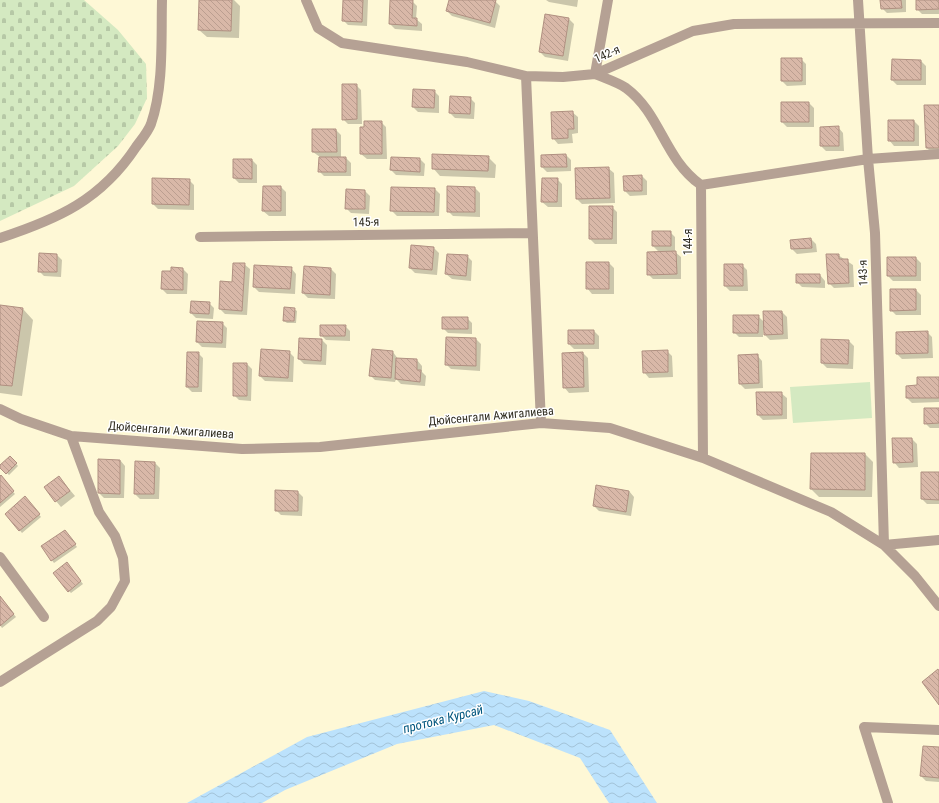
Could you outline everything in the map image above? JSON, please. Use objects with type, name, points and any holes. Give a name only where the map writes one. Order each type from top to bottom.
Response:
[{"type":"street","points":[[0,238],[41,224],[90,197],[125,164],[150,125],[159,84],[162,0]]},
{"type":"street","name":"142-я","points":[[306,0],[318,28],[342,43],[467,62],[526,76],[563,77],[595,74],[693,30],[734,24],[939,24]]},
{"type":"street","points":[[608,0],[595,74],[625,88],[644,107],[676,161],[690,177],[701,185],[868,160],[939,154]]},
{"type":"street","name":"143-я","points":[[858,0],[868,160],[875,233],[884,545]]},
{"type":"street","points":[[526,76],[541,423]]},
{"type":"street","name":"144-я","points":[[701,185],[703,458]]},
{"type":"street","name":"145-я","points":[[200,237],[532,233]]},
{"type":"street","name":"Дюйсенгали Ажигалиева","points":[[0,409],[21,419],[71,436],[242,449],[320,447],[541,423],[610,428],[703,458],[831,512],[884,545],[915,576],[939,606]]},
{"type":"street","points":[[0,682],[97,621],[112,607],[125,581],[123,558],[115,536],[99,512],[71,436]]},
{"type":"street","points":[[884,545],[939,540]]},
{"type":"street","points":[[0,558],[44,617]]},
{"type":"street","points":[[888,803],[864,727],[939,730]]},
{"type":"green space","points":[[0,0],[84,0],[118,30],[146,64],[147,98],[135,124],[118,146],[74,186],[0,221]]},
{"type":"green space","points":[[870,382],[872,418],[793,423],[790,387]]},
{"type":"water","name":"протока Курсай","points":[[484,691],[529,701],[610,730],[657,803],[609,803],[580,758],[494,725],[397,744],[285,790],[262,803],[187,803],[307,737]]},
{"type":"building","points":[[199,0],[232,0],[231,31],[198,30]]},
{"type":"building","points":[[343,0],[363,0],[362,22],[342,21]]},
{"type":"building","points":[[390,0],[413,0],[412,18],[417,18],[417,26],[389,24]]},
{"type":"building","points":[[449,0],[496,0],[490,23],[446,11]]},
{"type":"building","points":[[880,0],[901,0],[902,8],[881,9]]},
{"type":"building","points":[[916,0],[939,0],[939,9],[916,10]]},
{"type":"building","points":[[545,14],[569,18],[563,56],[539,52]]},
{"type":"building","points":[[781,58],[802,58],[802,81],[781,81]]},
{"type":"building","points":[[892,59],[921,60],[921,80],[891,80]]},
{"type":"building","points":[[342,84],[357,84],[357,119],[342,120]]},
{"type":"building","points":[[413,89],[435,90],[434,108],[412,107]]},
{"type":"building","points":[[450,96],[471,97],[470,114],[449,113]]},
{"type":"building","points":[[781,102],[809,102],[809,122],[781,122]]},
{"type":"building","points":[[924,105],[939,105],[939,148],[926,148]]},
{"type":"building","points":[[573,111],[574,129],[568,129],[568,138],[552,139],[551,112]]},
{"type":"building","points":[[888,120],[914,120],[914,141],[888,141]]},
{"type":"building","points":[[364,121],[382,121],[382,154],[360,154],[360,127],[364,127]]},
{"type":"building","points":[[839,126],[839,146],[820,146],[820,127]]},
{"type":"building","points":[[312,129],[336,129],[337,152],[312,152]]},
{"type":"building","points":[[432,154],[489,156],[488,171],[432,169]]},
{"type":"building","points":[[566,154],[567,167],[541,167],[541,155]]},
{"type":"building","points":[[319,157],[346,157],[346,172],[318,172]]},
{"type":"building","points":[[391,157],[420,158],[420,172],[390,170]]},
{"type":"building","points":[[233,159],[252,159],[252,179],[233,178]]},
{"type":"building","points":[[609,167],[610,198],[576,199],[575,168]]},
{"type":"building","points":[[642,175],[642,191],[624,191],[623,176]]},
{"type":"building","points":[[152,178],[190,179],[189,205],[152,204]]},
{"type":"building","points":[[542,178],[558,178],[557,202],[541,202]]},
{"type":"building","points":[[263,186],[281,186],[281,211],[262,211]]},
{"type":"building","points":[[447,186],[475,187],[475,212],[447,212]]},
{"type":"building","points":[[391,187],[435,188],[434,212],[390,211]]},
{"type":"building","points":[[346,189],[365,190],[365,209],[345,209]]},
{"type":"building","points":[[589,206],[613,206],[612,239],[589,239]]},
{"type":"building","points":[[652,231],[671,231],[671,246],[652,246]]},
{"type":"building","points":[[811,238],[812,248],[791,249],[790,240]]},
{"type":"building","points":[[411,245],[434,247],[432,270],[409,268]]},
{"type":"building","points":[[676,251],[677,274],[647,275],[647,252]]},
{"type":"building","points":[[39,253],[57,254],[57,272],[38,272]]},
{"type":"building","points":[[447,254],[468,255],[466,276],[445,274]]},
{"type":"building","points":[[826,254],[839,254],[839,259],[848,259],[849,283],[828,284]]},
{"type":"building","points":[[887,257],[916,257],[916,276],[887,276]]},
{"type":"building","points":[[586,262],[609,262],[609,289],[586,289]]},
{"type":"building","points":[[233,263],[245,263],[242,311],[219,309],[220,281],[232,282]]},
{"type":"building","points":[[724,264],[743,264],[743,286],[724,286]]},
{"type":"building","points":[[254,265],[292,267],[290,289],[253,287]]},
{"type":"building","points":[[304,266],[331,268],[330,295],[302,293]]},
{"type":"building","points":[[171,267],[183,268],[183,290],[161,289],[162,271],[171,271]]},
{"type":"building","points":[[796,274],[820,274],[820,283],[796,283]]},
{"type":"building","points":[[890,289],[916,289],[916,310],[890,311]]},
{"type":"building","points":[[191,301],[210,302],[209,314],[190,313]]},
{"type":"building","points":[[0,305],[23,308],[12,386],[0,385]]},
{"type":"building","points":[[284,307],[295,308],[294,321],[283,321]]},
{"type":"building","points":[[763,311],[782,311],[783,334],[764,335]]},
{"type":"building","points":[[733,315],[759,315],[758,333],[733,333]]},
{"type":"building","points":[[442,317],[468,317],[468,329],[442,329]]},
{"type":"building","points":[[197,321],[223,322],[222,343],[196,342]]},
{"type":"building","points":[[320,325],[346,325],[345,336],[320,336]]},
{"type":"building","points":[[568,330],[594,330],[594,344],[568,344]]},
{"type":"building","points":[[928,331],[928,353],[896,354],[896,332]]},
{"type":"building","points":[[446,337],[476,338],[476,366],[445,365]]},
{"type":"building","points":[[299,338],[322,339],[321,361],[298,359]]},
{"type":"building","points":[[821,339],[849,340],[848,364],[821,363]]},
{"type":"building","points":[[261,349],[290,351],[288,378],[259,376]]},
{"type":"building","points":[[372,349],[393,351],[391,378],[369,376]]},
{"type":"building","points":[[668,350],[668,372],[643,373],[642,351]]},
{"type":"building","points":[[187,352],[199,352],[198,387],[186,387]]},
{"type":"building","points":[[583,352],[584,387],[563,388],[562,353]]},
{"type":"building","points":[[758,354],[759,383],[739,384],[738,355]]},
{"type":"building","points":[[396,358],[417,359],[417,370],[421,370],[420,382],[395,379]]},
{"type":"building","points":[[233,363],[247,363],[247,396],[233,396]]},
{"type":"building","points":[[917,377],[939,377],[939,398],[906,398],[906,386],[917,385]]},
{"type":"building","points":[[756,392],[782,392],[782,415],[757,415]]},
{"type":"building","points":[[924,408],[939,408],[939,423],[924,424]]},
{"type":"building","points":[[892,438],[912,438],[913,462],[893,463]]},
{"type":"building","points":[[811,453],[865,453],[865,490],[810,489]]},
{"type":"building","points":[[10,456],[17,463],[6,474],[0,468],[0,465]]},
{"type":"building","points":[[98,459],[120,460],[120,494],[98,493]]},
{"type":"building","points":[[135,461],[155,462],[154,494],[134,494]]},
{"type":"building","points":[[921,472],[939,472],[939,500],[921,499]]},
{"type":"building","points":[[1,475],[14,491],[0,503],[0,476]]},
{"type":"building","points":[[59,476],[70,491],[55,502],[44,487]]},
{"type":"building","points":[[596,485],[629,491],[626,512],[593,506]]},
{"type":"building","points":[[275,490],[298,491],[298,511],[275,511]]},
{"type":"building","points":[[25,496],[40,514],[19,531],[5,514]]},
{"type":"building","points":[[65,530],[76,544],[51,561],[41,546]]},
{"type":"building","points":[[67,562],[81,581],[68,592],[53,573]]},
{"type":"building","points":[[0,596],[14,614],[0,626]]},
{"type":"building","points":[[938,669],[939,671],[939,705],[922,682]]},
{"type":"building","points":[[923,746],[939,747],[939,778],[920,776]]}]
